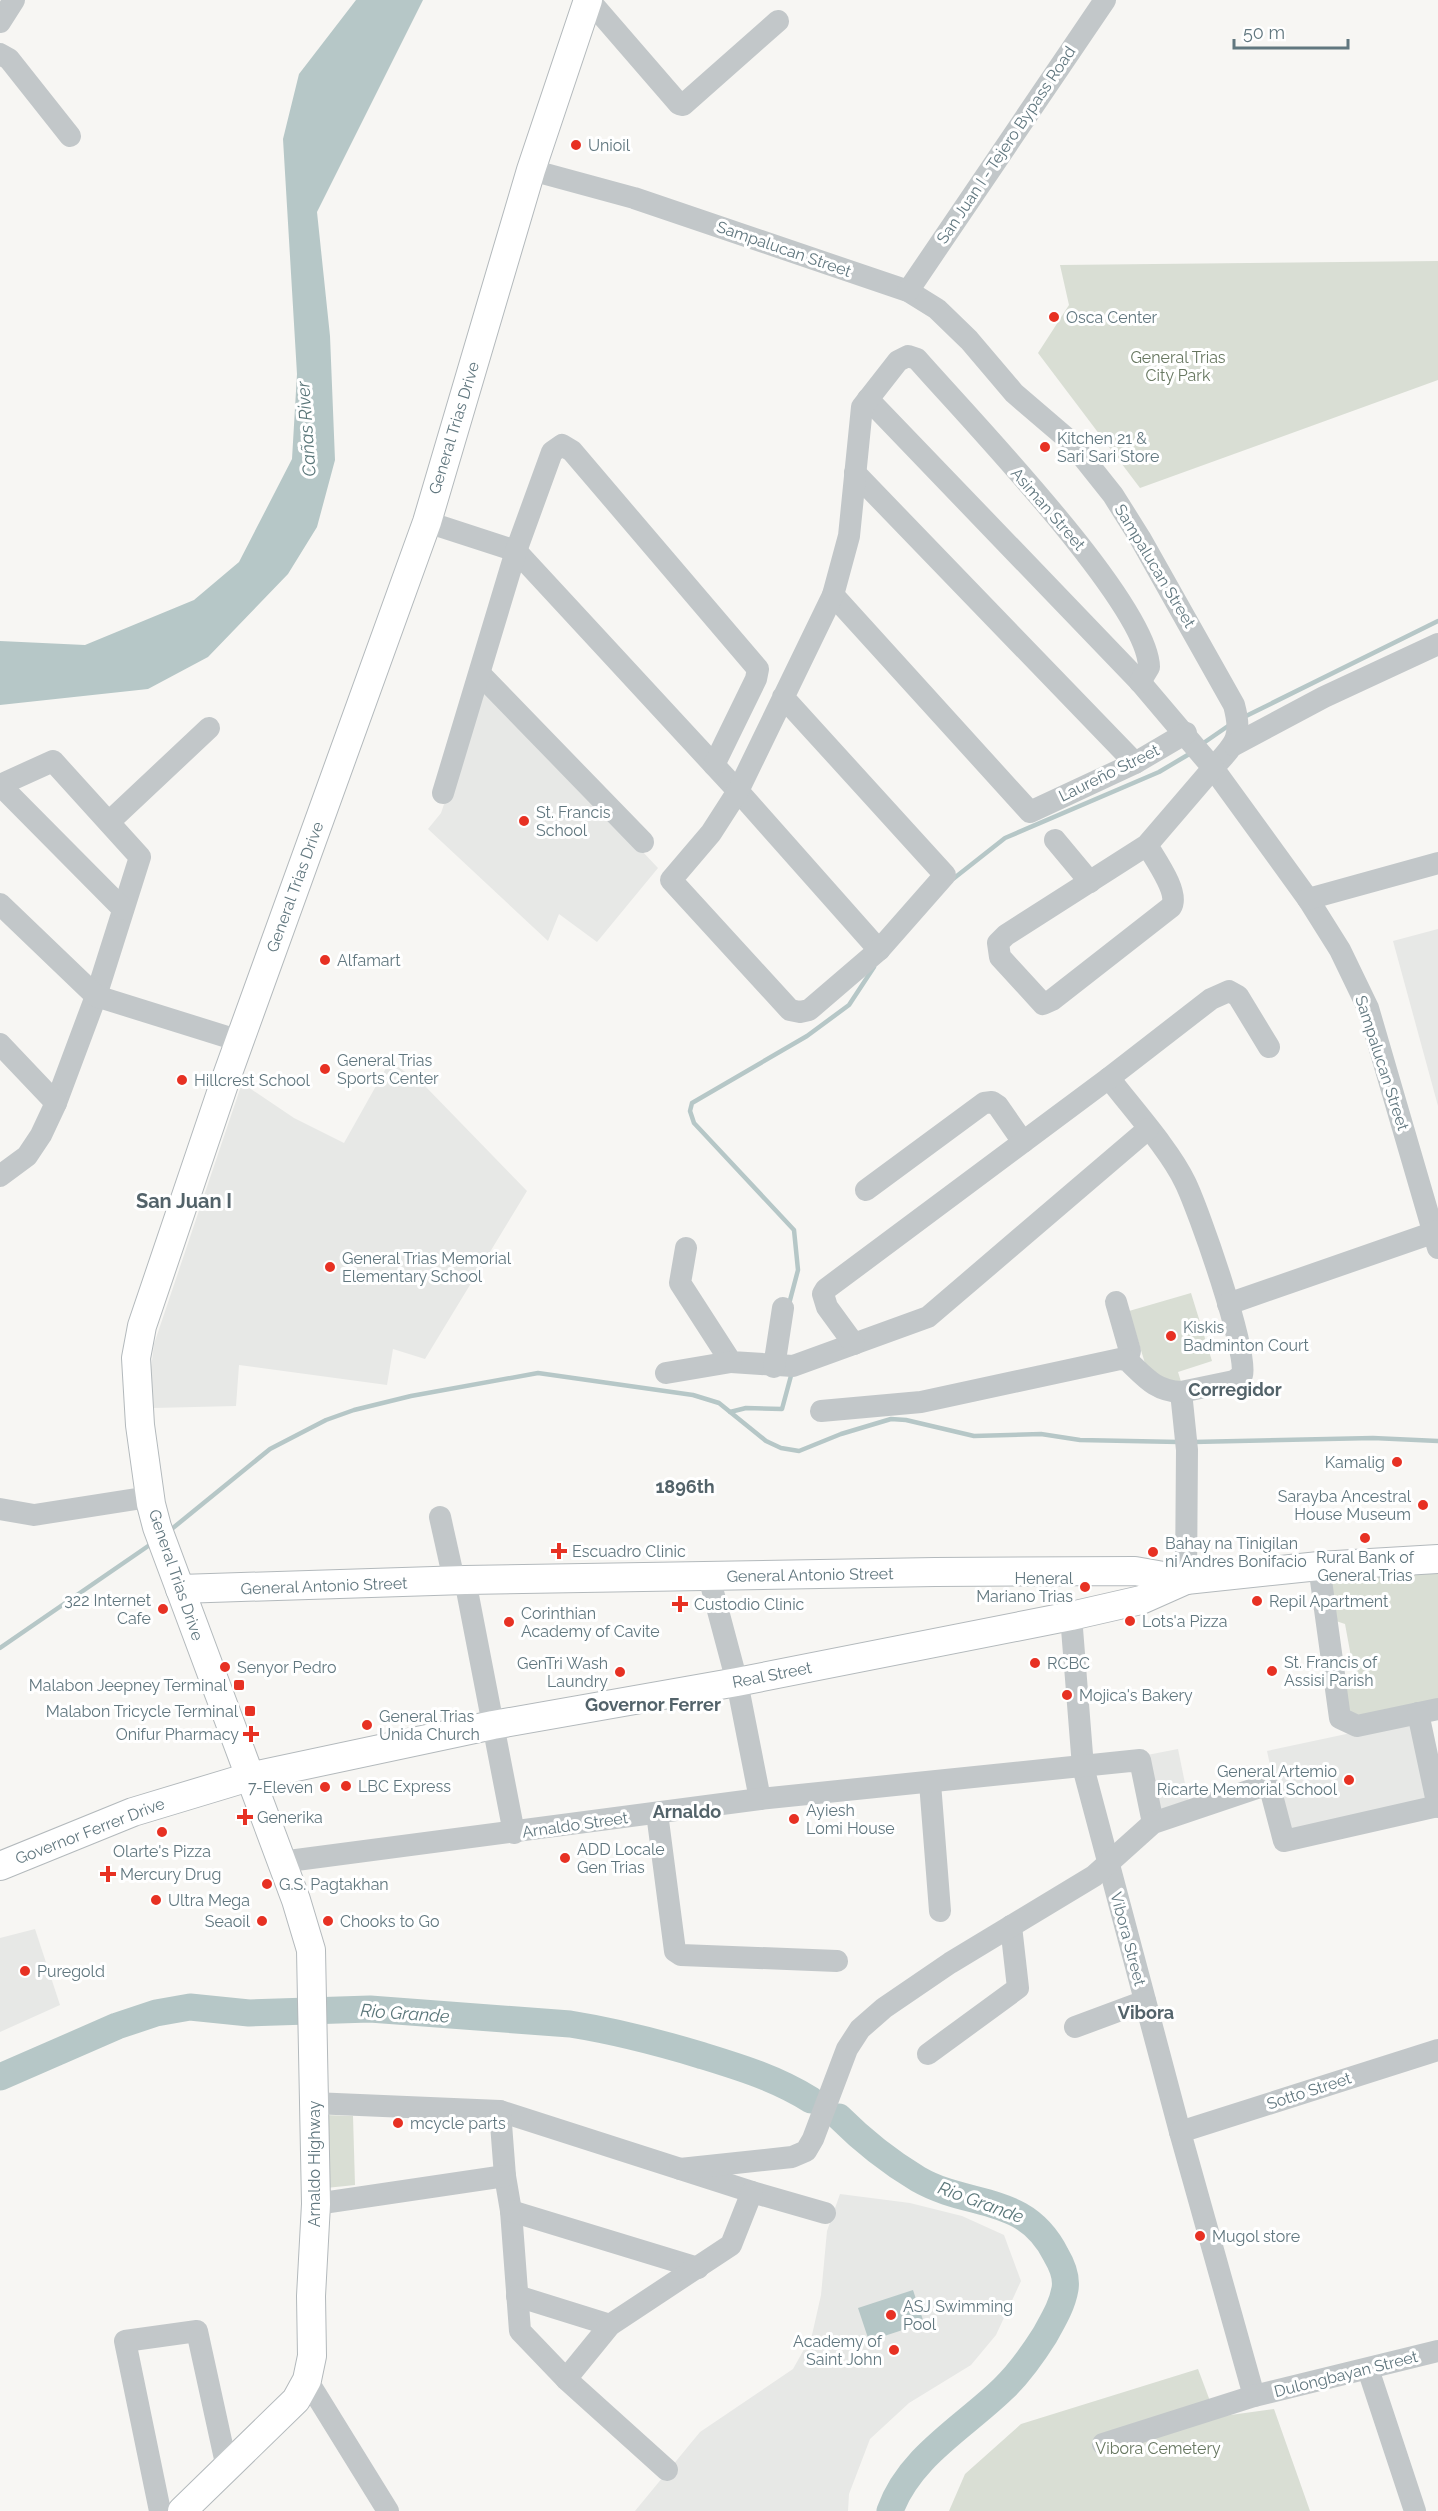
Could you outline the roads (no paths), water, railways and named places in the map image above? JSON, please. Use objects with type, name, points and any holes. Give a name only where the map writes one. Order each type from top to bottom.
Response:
[{"type":"main road","name":"General Trias Drive","points":[[249,1777],[162,1540],[149,1492],[140,1425],[136,1358],[142,1326],[240,1041],[427,522],[531,170],[589,0]]},
{"type":"main road","name":"General Antonio Street","points":[[180,1589],[459,1580],[1135,1571],[1186,1580],[1319,1566],[1438,1559]]},
{"type":"main road","name":"Real Street","points":[[249,1777],[493,1725],[737,1682],[1071,1616],[1141,1600],[1186,1580]]},
{"type":"main road","name":"Arnaldo Highway","points":[[182,2511],[296,2400],[307,2380],[312,2356],[311,2296],[316,2204],[311,1950],[302,1915],[249,1777]]},
{"type":"main road","name":"Governor Ferrer Drive","points":[[0,1866],[133,1812],[249,1777]]},
{"type":"street","points":[[0,22],[14,0]]},
{"type":"street","points":[[589,0],[679,104],[683,105],[778,21]]},
{"type":"street","name":"San Juan I - Tejero Bypass Road","points":[[908,291],[1105,0]]},
{"type":"street","points":[[0,54],[9,59],[70,136]]},
{"type":"street","name":"Sampalucan Street","points":[[531,170],[634,198],[908,291],[937,309],[969,340],[1014,393],[1070,441],[1113,495],[1226,687],[1238,722],[1234,745]]},
{"type":"street","name":"Asiman Street","points":[[867,399],[898,362],[908,356],[917,359],[1088,554],[1145,647],[1149,667],[1140,682]]},
{"type":"street","points":[[783,697],[945,875],[879,950],[809,1010],[800,1012],[790,1010],[671,880],[711,833],[738,791],[783,697],[833,595],[849,536],[860,413],[867,399]]},
{"type":"street","name":"Sampalucan Street","points":[[867,399],[1140,682],[1186,733],[1308,899],[1340,950],[1368,1008],[1437,1237]]},
{"type":"street","points":[[442,793],[516,551],[552,452],[562,445],[567,446],[758,669],[756,679],[714,765]]},
{"type":"street","points":[[855,473],[1135,763]]},
{"type":"street","points":[[427,522],[516,551],[738,791],[879,950]]},
{"type":"street","name":"Laureño Street","points":[[833,595],[1030,812],[1135,763],[1186,733]]},
{"type":"street","points":[[1147,845],[1173,893],[1174,902],[1171,907],[1052,1000],[1043,1004],[1000,957],[998,944],[1006,935],[1147,845],[1234,745],[1324,697],[1438,644]]},
{"type":"street","points":[[480,674],[642,842]]},
{"type":"street","points":[[109,822],[209,728]]},
{"type":"street","points":[[0,1176],[27,1156],[41,1135],[56,1103],[96,996],[140,857],[53,761],[0,785],[123,909]]},
{"type":"street","points":[[1055,840],[1090,882]]},
{"type":"street","points":[[1308,899],[1438,863]]},
{"type":"street","points":[[0,904],[96,996],[240,1041]]},
{"type":"street","points":[[854,1344],[827,1307],[823,1294],[826,1289],[1211,999],[1229,991],[1238,996],[1269,1047]]},
{"type":"street","points":[[0,1044],[56,1103]]},
{"type":"street","points":[[1109,1078],[1185,1181],[1228,1304],[1243,1362],[1242,1375],[1234,1381],[1181,1392],[1167,1392],[1154,1386],[1127,1360]]},
{"type":"street","points":[[866,1190],[984,1103],[992,1102],[998,1106],[1023,1142]]},
{"type":"street","points":[[666,1373],[730,1362],[774,1367],[801,1365],[937,1311],[1148,1129]]},
{"type":"street","points":[[1228,1304],[1437,1237]]},
{"type":"street","points":[[687,1248],[680,1283],[730,1362]]},
{"type":"street","points":[[1116,1302],[1130,1351],[1127,1360]]},
{"type":"street","points":[[774,1367],[783,1308]]},
{"type":"street","points":[[821,1411],[921,1402],[1127,1360]]},
{"type":"street","points":[[1181,1392],[1186,1441],[1186,1580]]},
{"type":"street","points":[[0,1509],[34,1515],[51,1511],[91,1492],[149,1492]]},
{"type":"street","points":[[440,1517],[459,1580],[493,1725],[514,1833]]},
{"type":"street","points":[[680,2169],[792,2157],[806,2151],[813,2139],[847,2049],[860,2030],[898,1997],[1094,1876],[1153,1823],[1269,1784],[1284,1841],[1438,1807],[1428,1711],[1357,1726],[1340,1718],[1319,1566]]},
{"type":"street","points":[[710,1577],[737,1682],[760,1799]]},
{"type":"street","name":"Vibora Street","points":[[1071,1616],[1083,1767],[1180,2132],[1254,2396]]},
{"type":"street","name":"Arnaldo Street","points":[[281,1862],[760,1799],[1140,1760],[1153,1823]]},
{"type":"street","points":[[930,1783],[939,1911]]},
{"type":"street","points":[[657,1814],[675,1950],[681,1954],[837,1961]]},
{"type":"street","points":[[928,2054],[1018,1988],[1011,1926]]},
{"type":"street","points":[[1075,2027],[1145,2001]]},
{"type":"street","name":"Sotto Street","points":[[1180,2132],[1438,2050]]},
{"type":"street","points":[[313,2103],[500,2111],[752,2193],[825,2213]]},
{"type":"street","points":[[500,2111],[505,2176],[512,2211],[520,2331],[566,2379],[667,2470]]},
{"type":"street","points":[[316,2204],[505,2176]]},
{"type":"street","points":[[566,2379],[610,2325],[731,2246],[752,2193]]},
{"type":"street","points":[[512,2211],[698,2268]]},
{"type":"street","points":[[517,2296],[610,2325]]},
{"type":"street","points":[[160,2511],[124,2341],[197,2331],[227,2468]]},
{"type":"street","name":"Dulongbayan Street","points":[[1103,2444],[1254,2396],[1438,2353]]},
{"type":"street","points":[[1368,2369],[1415,2511]]},
{"type":"street","points":[[307,2380],[388,2511]]},
{"type":"water","name":"Cañas River","points":[[356,0],[423,0],[317,212],[330,336],[335,460],[317,527],[288,574],[208,657],[148,689],[0,705],[0,641],[85,645],[194,600],[239,562],[292,459],[297,374],[283,139],[299,74]]},
{"type":"water","name":"ASJ Swimming Pool","points":[[913,2290],[924,2323],[869,2341],[858,2308]]},
{"type":"waterway","points":[[1244,717],[1438,621]]},
{"type":"waterway","points":[[1202,744],[1231,724]]},
{"type":"waterway","points":[[953,879],[1005,838],[1159,772],[1191,753]]},
{"type":"waterway","points":[[789,1304],[798,1270],[794,1230],[694,1123],[690,1111],[692,1103],[807,1036],[849,1005],[874,967]]},
{"type":"waterway","points":[[730,1412],[746,1408],[782,1409],[792,1372]]},
{"type":"waterway","points":[[168,1532],[270,1449],[326,1420],[354,1410],[411,1396],[538,1373],[693,1395],[719,1403],[766,1441],[781,1448],[799,1451],[841,1434],[891,1419],[906,1420],[974,1436],[1041,1434],[1080,1440],[1179,1442]]},
{"type":"waterway","points":[[1193,1442],[1373,1438],[1438,1441]]},
{"type":"waterway","points":[[0,1648],[154,1542]]},
{"type":"waterway","name":"Rio Grande","points":[[0,2077],[117,2026],[156,2013],[190,2007],[249,2013],[370,2009],[570,2024],[603,2030],[668,2046],[743,2069],[771,2079],[811,2100]]},
{"type":"waterway","name":"Rio Grande","points":[[839,2117],[877,2151],[918,2179],[957,2195],[995,2205],[1029,2221],[1043,2235],[1056,2255],[1065,2280],[1064,2295],[1057,2313],[1026,2363],[1003,2389],[939,2444],[910,2474],[890,2511]]},
{"type":"place","name":"Unioil","points":[[576,145]]},
{"type":"place","name":"Osca Center","points":[[1054,317]]},
{"type":"place","name":"Kitchen 21 & Sari Sari Store","points":[[1045,447]]},
{"type":"place","name":"St. Francis School","points":[[524,821]]},
{"type":"place","name":"Alfamart","points":[[325,960]]},
{"type":"place","name":"General Trias Sports Center","points":[[325,1069]]},
{"type":"place","name":"Hillcrest School","points":[[182,1080]]},
{"type":"place","name":"General Trias Memorial Elementary School","points":[[330,1267]]},
{"type":"place","name":"Kiskis Badminton Court","points":[[1171,1336]]},
{"type":"place","name":"Kamalig","points":[[1397,1462]]},
{"type":"place","name":"Sarayba Ancestral House Museum","points":[[1423,1505]]},
{"type":"place","name":"Rural Bank of General Trias","points":[[1365,1538]]},
{"type":"place","name":"Escuadro Clinic","points":[[559,1551]]},
{"type":"place","name":"Bahay na Tinigilan ni Andres Bonifacio","points":[[1153,1552]]},
{"type":"place","name":"Heneral Mariano Trias","points":[[1085,1587]]},
{"type":"place","name":"Repil Apartment","points":[[1257,1601]]},
{"type":"place","name":"Custodio Clinic","points":[[680,1604]]},
{"type":"place","name":"322 Internet Cafe","points":[[163,1609]]},
{"type":"place","name":"Lots'a Pizza","points":[[1130,1621]]},
{"type":"place","name":"Corinthian Academy of Cavite","points":[[509,1622]]},
{"type":"place","name":"RCBC","points":[[1035,1663]]},
{"type":"place","name":"Senyor Pedro","points":[[225,1667]]},
{"type":"place","name":"St. Francis of Assisi Parish","points":[[1272,1671]]},
{"type":"place","name":"GenTri Wash Laundry","points":[[620,1672]]},
{"type":"place","name":"Malabon Jeepney Terminal","points":[[239,1685]]},
{"type":"place","name":"Mojica's Bakery","points":[[1067,1695]]},
{"type":"place","name":"Malabon Tricycle Terminal","points":[[250,1711]]},
{"type":"place","name":"General Trias Unida Church","points":[[367,1725]]},
{"type":"place","name":"Onifur Pharmacy","points":[[251,1734]]},
{"type":"place","name":"General Artemio Ricarte Memorial School","points":[[1349,1780]]},
{"type":"place","name":"LBC Express","points":[[346,1786]]},
{"type":"place","name":"7-Eleven","points":[[325,1787]]},
{"type":"place","name":"Generika","points":[[245,1817]]},
{"type":"place","name":"Ayiesh Lomi House","points":[[794,1819]]},
{"type":"place","name":"Olarte's Pizza","points":[[162,1832]]},
{"type":"place","name":"ADD Locale Gen Trias","points":[[565,1858]]},
{"type":"place","name":"Mercury Drug","points":[[108,1874]]},
{"type":"place","name":"G.S. Pagtakhan","points":[[267,1884]]},
{"type":"place","name":"Ultra Mega","points":[[156,1900]]},
{"type":"place","name":"Seaoil","points":[[262,1921]]},
{"type":"place","name":"Chooks to Go","points":[[328,1921]]},
{"type":"place","name":"Puregold","points":[[25,1971]]},
{"type":"place","name":"mcycle parts","points":[[398,2123]]},
{"type":"place","name":"Mugol store","points":[[1200,2236]]},
{"type":"place","name":"ASJ Swimming Pool","points":[[891,2315]]},
{"type":"place","name":"Academy of Saint John","points":[[894,2350]]},
{"type":"district","name":"San Juan I","points":[[184,1201]]},
{"type":"district","name":"Corregidor","points":[[1235,1389]]},
{"type":"district","name":"1896th","points":[[685,1486]]},
{"type":"district","name":"Governor Ferrer","points":[[653,1704]]},
{"type":"district","name":"Arnaldo","points":[[687,1811]]},
{"type":"district","name":"Vibora","points":[[1146,2012]]},
{"type":"park label","name":"General Trias City Park","points":[[1178,366]]},
{"type":"park label","name":"Vibora Cemetery","points":[[1158,2448]]}]
